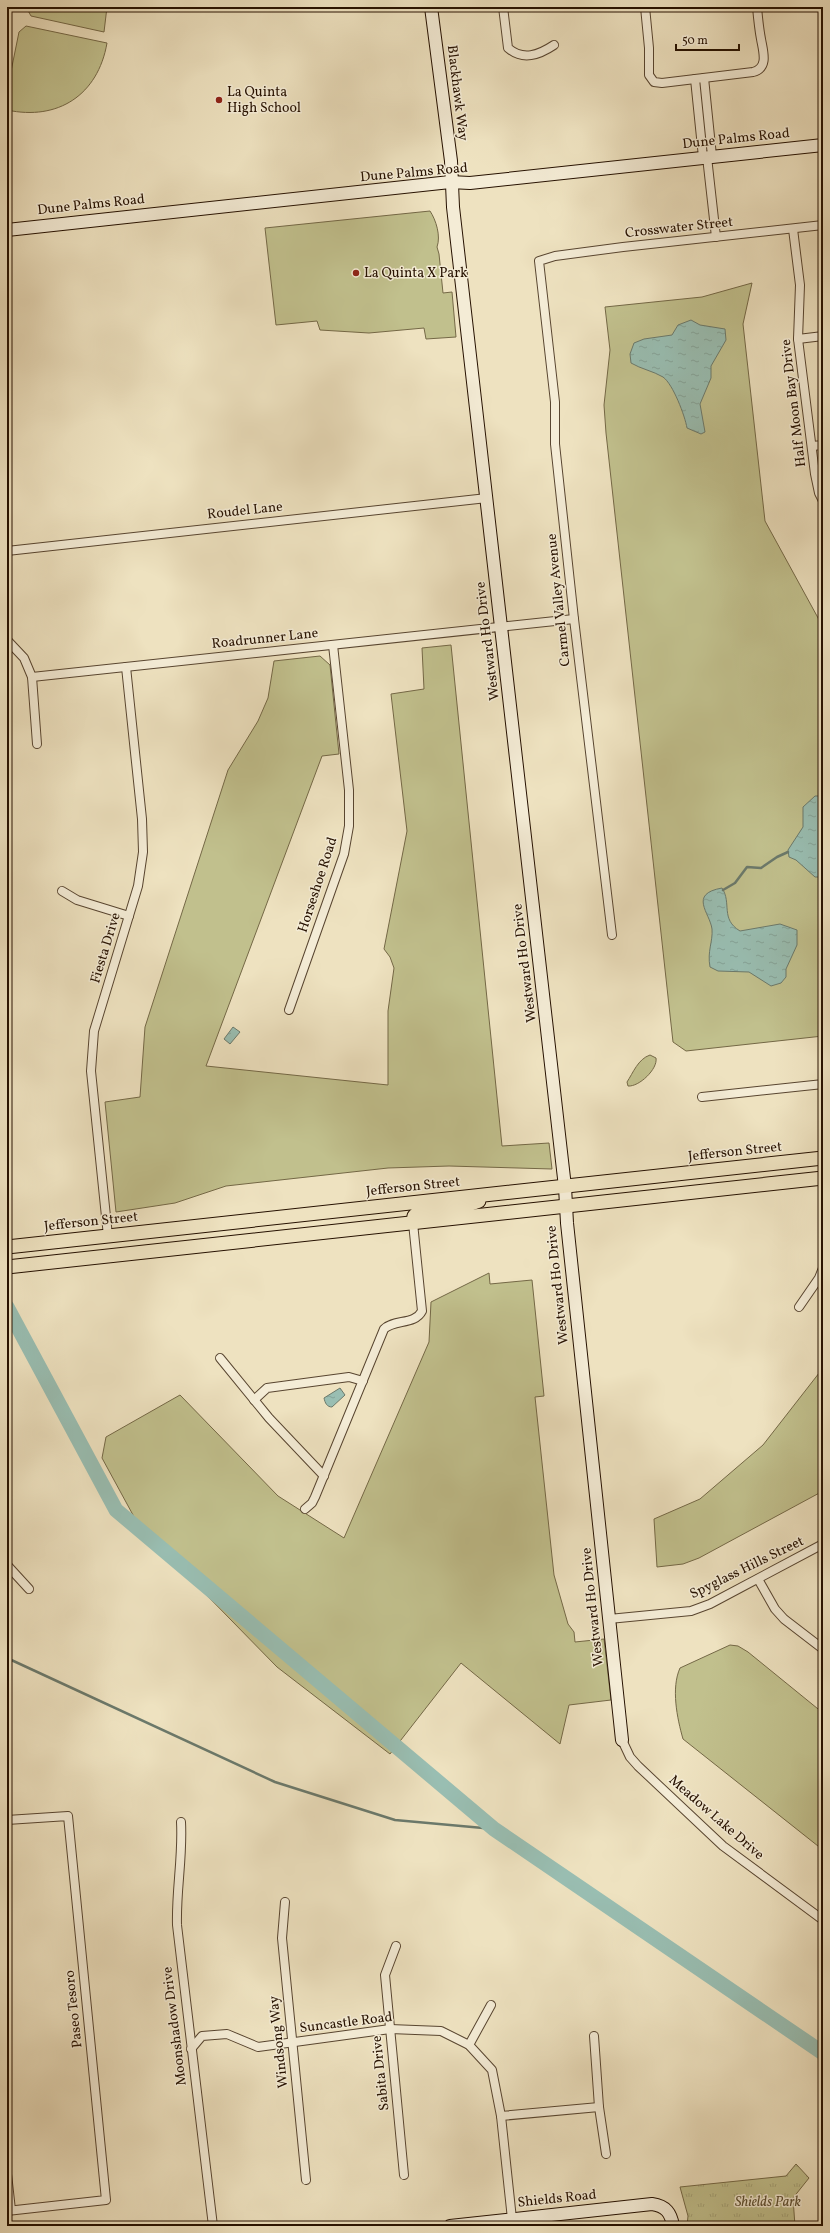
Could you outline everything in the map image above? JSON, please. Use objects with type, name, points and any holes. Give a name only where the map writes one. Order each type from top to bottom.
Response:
[{"type":"main road","name":"Jefferson Street","points":[[7,1247],[823,1158]]},
{"type":"main road","points":[[7,1267],[823,1178]]},
{"type":"main road","points":[[413,1223],[414,1216],[417,1212],[462,1207],[498,1194]]},
{"type":"street","name":"Blackhawk Way","points":[[431,7],[451,161],[450,182]]},
{"type":"street","points":[[502,7],[508,48],[515,54],[528,56],[542,53],[554,45]]},
{"type":"street","points":[[645,7],[649,48],[649,75],[654,82],[670,83],[695,78],[755,72],[761,67],[764,50],[757,7]]},
{"type":"street","points":[[695,78],[707,157],[716,237]]},
{"type":"street","points":[[704,78],[707,157]]},
{"type":"street","name":"Dune Palms Road","points":[[7,230],[450,182],[470,183],[823,145]]},
{"type":"street","name":"Westward Ho Drive","points":[[450,182],[565,1187],[622,1740]]},
{"type":"street","name":"Crosswater Street","points":[[539,261],[555,256],[823,225]]},
{"type":"street","name":"Half Moon Bay Drive","points":[[793,228],[800,285],[798,339],[815,474],[819,493],[823,501]]},
{"type":"street","name":"Carmel Valley Avenue","points":[[539,261],[555,402],[555,444],[574,619],[612,935]]},
{"type":"street","points":[[798,339],[823,336]]},
{"type":"street","points":[[812,446],[823,445]]},
{"type":"street","name":"Roudel Lane","points":[[7,551],[487,498]]},
{"type":"street","name":"Roadrunner Lane","points":[[32,677],[574,619]]},
{"type":"street","points":[[7,640],[24,658],[32,677],[37,744]]},
{"type":"street","name":"Horseshoe Road","points":[[289,1010],[344,854],[349,826],[349,790],[334,645]]},
{"type":"street","name":"Fiesta Drive","points":[[108,1236],[91,1071],[94,1031],[138,886],[143,852],[142,819],[126,667]]},
{"type":"street","points":[[62,891],[77,900],[129,916]]},
{"type":"street","points":[[702,1097],[823,1084]]},
{"type":"street","points":[[305,1508],[312,1503],[324,1476],[384,1329],[391,1324],[413,1319],[422,1311],[413,1223]]},
{"type":"street","points":[[799,1307],[819,1278],[823,1268]]},
{"type":"street","points":[[220,1358],[254,1400],[324,1476]]},
{"type":"street","points":[[254,1400],[267,1388],[349,1377],[363,1380]]},
{"type":"street","name":"Spyglass Hills Street","points":[[609,1619],[691,1611],[710,1604],[823,1544]]},
{"type":"street","points":[[7,1565],[29,1590]]},
{"type":"street","points":[[758,1579],[775,1609],[784,1619],[823,1649]]},
{"type":"street","name":"Meadow Lake Drive","points":[[622,1740],[630,1757],[638,1766],[723,1846],[823,1920]]},
{"type":"street","name":"Paseo Tesoro","points":[[7,1820],[68,1816],[106,2200],[9,2211]]},
{"type":"street","name":"Moonshadow Drive","points":[[181,1822],[182,1852],[176,1897],[177,1925],[191,2049],[214,2226]]},
{"type":"street","name":"Windsong Way","points":[[285,1902],[282,1938],[306,2180]]},
{"type":"street","name":"Sabita Drive","points":[[396,1946],[385,1976],[404,2175]]},
{"type":"street","points":[[469,2045],[491,2004]]},
{"type":"street","name":"Suncastle Road","points":[[191,2049],[202,2036],[227,2034],[258,2047],[390,2029],[441,2031],[469,2045],[492,2070],[501,2116],[512,2219]]},
{"type":"street","points":[[594,2036],[599,2107],[606,2154]]},
{"type":"street","points":[[501,2116],[599,2107]]},
{"type":"street","points":[[7,2174],[9,2211]]},
{"type":"street","name":"Shields Road","points":[[450,2226],[648,2205],[666,2208],[671,2216],[673,2226]]},
{"type":"green space","points":[[26,7],[107,7],[104,32],[31,16]]},
{"type":"green space","points":[[26,26],[107,43],[102,61],[95,77],[85,90],[73,100],[59,107],[43,111],[26,112],[7,110],[7,91],[19,32]]},
{"type":"green space","name":"La Quinta X Park","points":[[430,211],[436,223],[438,233],[437,247],[443,293],[452,292],[456,337],[426,339],[424,328],[369,333],[320,330],[317,321],[276,325],[265,228]]},
{"type":"green space","points":[[752,283],[743,324],[765,521],[823,627],[823,1036],[686,1051],[673,1042],[606,433],[604,405],[610,350],[605,307],[702,297]]},
{"type":"green space","points":[[451,645],[502,1146],[549,1143],[552,1169],[449,1166],[388,1168],[226,1186],[175,1203],[116,1212],[105,1102],[140,1097],[145,1027],[228,770],[258,721],[268,698],[274,661],[320,656],[330,665],[339,754],[322,756],[206,1066],[388,1085],[388,1011],[394,968],[390,957],[384,949],[407,831],[391,694],[424,689],[422,648]]},
{"type":"green space","points":[[650,1055],[656,1058],[656,1062],[651,1072],[637,1084],[628,1086],[627,1082],[636,1067],[642,1060]]},
{"type":"green space","points":[[489,1273],[490,1284],[532,1280],[544,1396],[535,1397],[554,1575],[568,1624],[574,1632],[575,1642],[604,1639],[611,1700],[569,1705],[560,1744],[461,1663],[390,1754],[277,1667],[139,1526],[102,1458],[106,1437],[180,1395],[278,1496],[344,1538],[429,1342],[431,1302]]},
{"type":"green space","points":[[823,1368],[823,1491],[699,1558],[683,1564],[657,1567],[654,1519],[700,1499],[763,1445]]},
{"type":"green space","points":[[730,1645],[738,1646],[748,1652],[823,1713],[823,1850],[683,1739],[677,1713],[675,1694],[677,1676],[680,1668]]},
{"type":"green space","name":"Shields Park","points":[[796,2164],[809,2178],[793,2198],[795,2226],[687,2226],[688,2216],[680,2187],[786,2176]]},
{"type":"water","points":[[691,320],[700,325],[725,329],[726,340],[711,366],[711,378],[700,404],[705,432],[701,434],[687,428],[678,401],[667,381],[659,375],[631,363],[630,354],[634,343],[644,339],[672,335],[678,325]]},
{"type":"water","points":[[815,796],[823,796],[823,877],[815,877],[796,860],[789,857],[788,850],[803,827],[803,807]]},
{"type":"water","points":[[722,888],[725,894],[730,921],[740,931],[780,924],[797,930],[797,945],[786,969],[786,977],[781,983],[771,986],[749,972],[718,971],[710,967],[709,956],[712,929],[705,911],[703,899],[712,891]]},
{"type":"water","points":[[233,1027],[240,1032],[230,1044],[224,1039]]},
{"type":"water","points":[[340,1388],[345,1395],[332,1407],[329,1406],[324,1398]]},
{"type":"waterway","points":[[723,890],[735,883],[747,867],[761,868],[777,857],[788,852]]},
{"type":"waterway","points":[[7,1307],[116,1510],[494,1829],[823,2053]]},
{"type":"waterway","points":[[7,1658],[275,1782],[395,1820],[494,1829]]},
{"type":"place","name":"La Quinta High School","points":[[219,100]]},
{"type":"place","name":"La Quinta X Park","points":[[356,273]]}]
